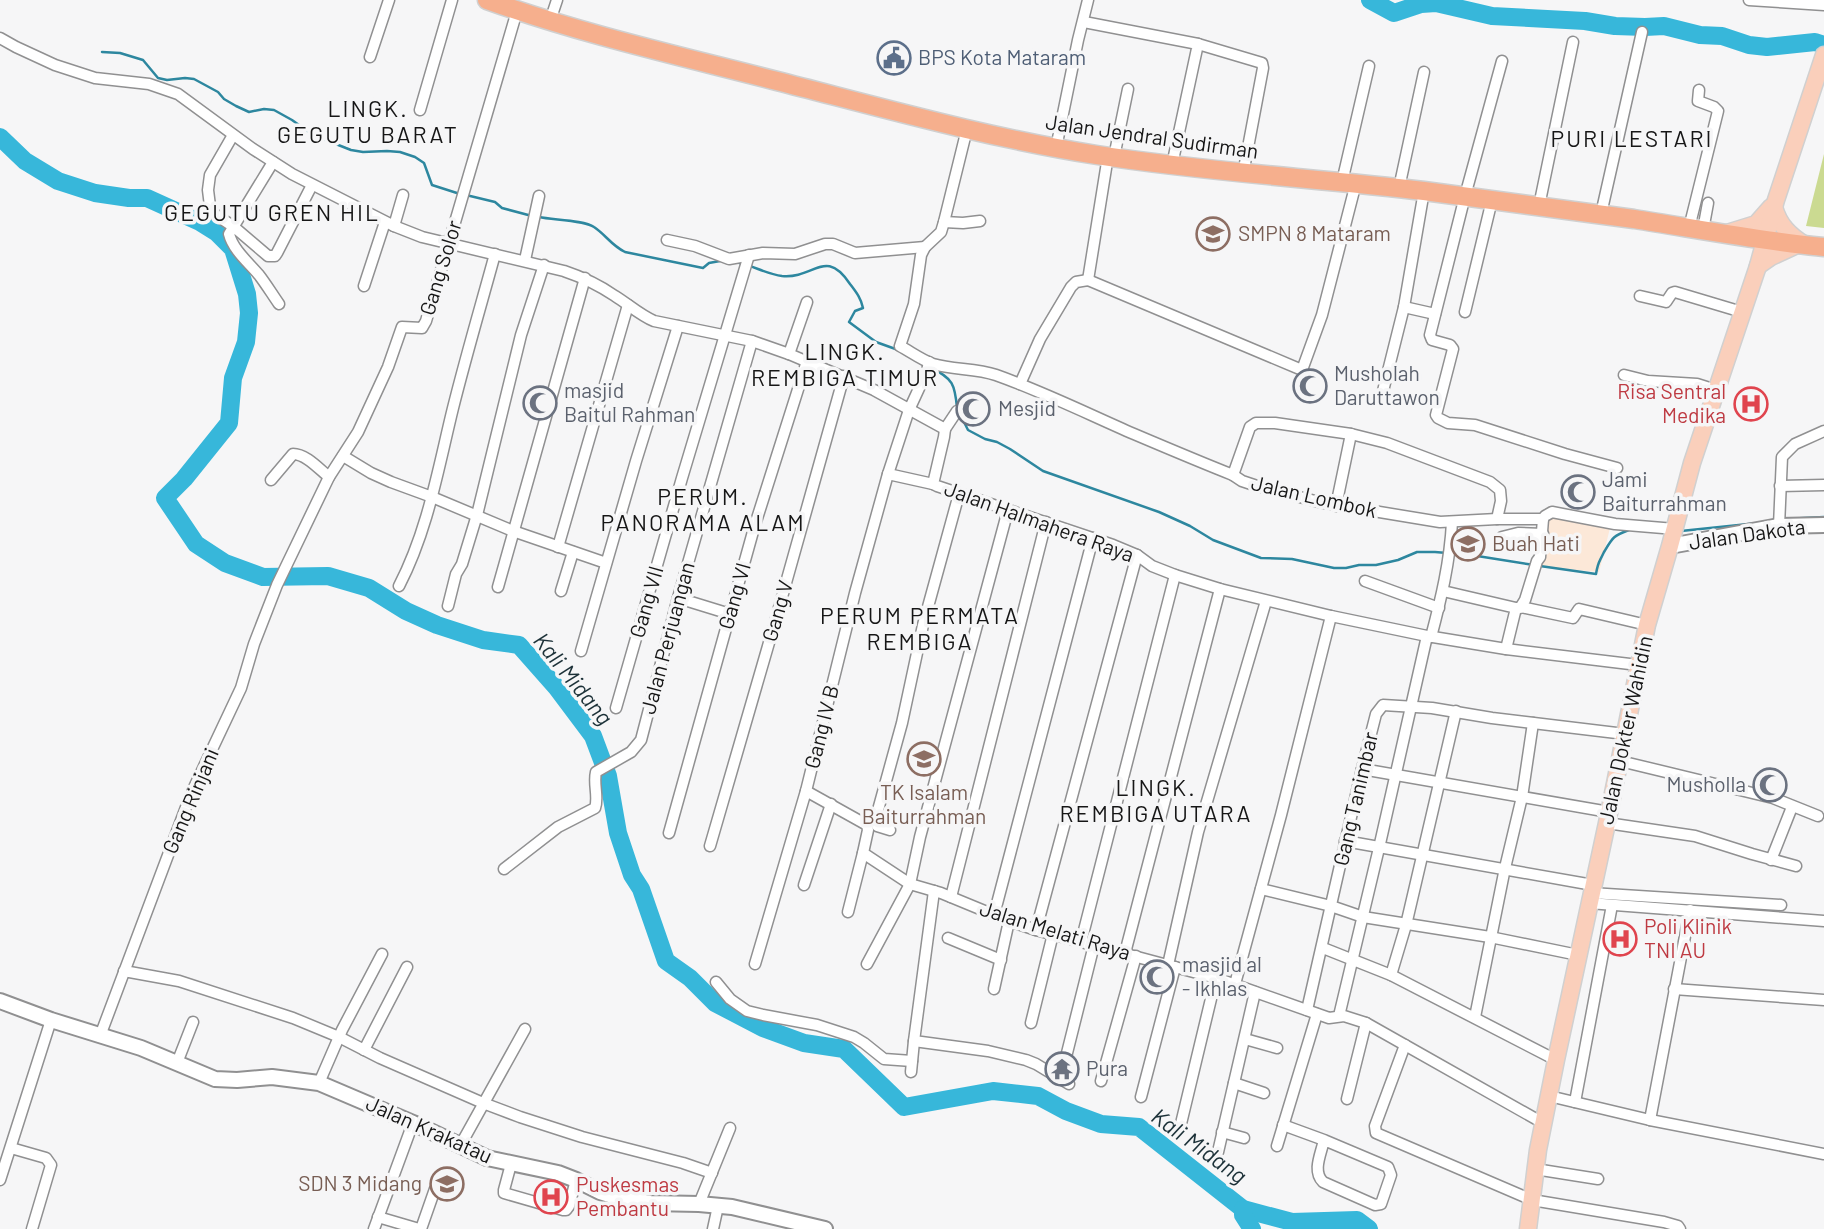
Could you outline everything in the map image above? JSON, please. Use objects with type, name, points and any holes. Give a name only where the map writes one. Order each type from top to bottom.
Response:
[{"type":"highway","name":"Jalan Jendral Sudirman","points":[[487,0],[608,39],[967,129],[1056,148],[1243,174],[1465,196],[1601,214],[1765,241],[1824,247]]},
{"type":"main road","name":"Jalan Dokter Wahidin","points":[[1529,1226],[1543,1123],[1647,625],[1692,463],[1824,56]]},
{"type":"main road","points":[[1727,233],[1756,224],[1775,203]]},
{"type":"main road","points":[[1775,203],[1777,216],[1788,233],[1802,245]]},
{"type":"main road","points":[[1758,266],[1785,249],[1802,245]]},
{"type":"street","points":[[370,57],[389,0]]},
{"type":"street","points":[[420,110],[453,0]]},
{"type":"street","points":[[550,21],[557,0]]},
{"type":"street","points":[[1056,148],[1088,0]]},
{"type":"street","points":[[1749,0],[1824,5]]},
{"type":"street","name":"Gang Solor","points":[[286,568],[329,477],[358,432],[376,395],[402,327],[422,328],[425,324],[517,11]]},
{"type":"street","points":[[1084,22],[1198,44],[1262,63],[1243,174]]},
{"type":"street","points":[[1601,214],[1642,32]]},
{"type":"street","points":[[0,38],[55,65],[94,78],[149,84],[167,89],[184,98],[273,162],[390,224],[422,237],[525,260],[585,278],[654,321],[752,341],[789,354],[874,390],[945,429],[957,411]]},
{"type":"street","points":[[1539,206],[1573,42]]},
{"type":"street","points":[[1172,165],[1198,44]]},
{"type":"street","points":[[1502,61],[1430,337],[1454,349],[1436,413],[1438,418],[1455,424],[1479,426],[1617,468]]},
{"type":"street","points":[[1020,384],[1040,339],[1070,287],[1076,282],[1088,280],[1302,370],[1322,315],[1369,66]]},
{"type":"street","points":[[1399,188],[1424,72]]},
{"type":"street","points":[[1088,280],[1111,157],[1128,89]]},
{"type":"street","points":[[1696,229],[1718,111],[1698,101],[1699,90]]},
{"type":"street","points":[[928,365],[900,346],[914,304],[921,255],[925,247],[941,232],[967,129]]},
{"type":"street","points":[[233,135],[210,175],[210,206],[213,213],[268,256],[275,256],[312,184]]},
{"type":"street","points":[[273,162],[229,234],[279,304]]},
{"type":"street","points":[[1381,399],[1404,307],[1424,191]]},
{"type":"street","points":[[364,286],[402,195]]},
{"type":"street","points":[[525,260],[539,196]]},
{"type":"street","points":[[1465,312],[1492,200]]},
{"type":"street","points":[[1696,229],[1708,203]]},
{"type":"street","points":[[944,222],[980,221]]},
{"type":"street","points":[[667,240],[695,246],[729,259],[747,261],[763,253],[795,254],[825,244],[833,244],[855,253],[925,247]]},
{"type":"street","points":[[399,586],[419,541],[432,497],[495,254]]},
{"type":"street","name":"Gang VII","points":[[616,708],[747,261]]},
{"type":"street","points":[[448,606],[477,515],[521,335],[544,265]]},
{"type":"street","points":[[498,587],[585,278]]},
{"type":"street","points":[[1640,296],[1666,302],[1675,292],[1742,312]]},
{"type":"street","points":[[789,354],[807,302]]},
{"type":"street","points":[[558,547],[628,304]]},
{"type":"street","points":[[1404,307],[1435,314]]},
{"type":"street","points":[[581,650],[678,326]]},
{"type":"street","name":"Jalan Perjuangan","points":[[504,869],[558,827],[595,808],[596,772],[631,752],[641,740],[678,598],[752,341]]},
{"type":"street","name":"Gang VI","points":[[669,833],[761,507],[807,361]]},
{"type":"street","name":"Jalan Lombok","points":[[928,365],[978,370],[1020,384],[1242,481],[1336,506],[1452,522],[1544,520],[1548,514],[1557,513],[1672,539]]},
{"type":"street","name":"Gang IV B","points":[[755,964],[806,791],[855,593],[888,474],[909,410],[928,365]]},
{"type":"street","points":[[1624,375],[1648,381],[1696,384],[1716,390]]},
{"type":"street","name":"Gang V","points":[[710,846],[844,376]]},
{"type":"street","points":[[1233,475],[1250,426],[1255,423],[1275,423],[1352,434],[1387,443],[1490,482],[1500,490],[1501,501],[1497,519]]},
{"type":"street","name":"Jalan Halmahera Raya","points":[[945,429],[933,484],[1093,538],[1137,555],[1152,566],[1175,575],[1265,601],[1429,636],[1506,649],[1638,665]]},
{"type":"street","points":[[1779,522],[1781,460],[1795,444],[1824,431]]},
{"type":"street","points":[[1336,506],[1352,434]]},
{"type":"street","points":[[271,480],[293,454],[303,456],[329,477]]},
{"type":"street","points":[[343,456],[371,473],[513,531],[606,563]]},
{"type":"street","points":[[888,474],[933,484]]},
{"type":"street","points":[[1780,486],[1824,485]]},
{"type":"street","points":[[890,830],[877,826],[875,821],[902,723],[923,625],[959,494]]},
{"type":"street","points":[[867,964],[910,884],[920,837],[1008,510]]},
{"type":"street","points":[[1506,649],[1519,607],[1525,600],[1541,554],[1544,520]]},
{"type":"street","points":[[951,897],[1046,522]]},
{"type":"street","points":[[1339,1016],[1411,706],[1444,591],[1452,522]]},
{"type":"street","name":"Jalan Dakota","points":[[1672,539],[1779,522],[1824,525]]},
{"type":"street","points":[[1502,537],[1518,533],[1543,534]]},
{"type":"street","points":[[994,915],[1093,538]]},
{"type":"street","points":[[561,591],[573,552]]},
{"type":"street","points":[[1036,930],[1137,555]]},
{"type":"street","name":"Gang Rinjani","points":[[100,1036],[191,794],[241,688],[254,644],[286,568]]},
{"type":"street","points":[[1081,942],[1175,575]]},
{"type":"street","points":[[1365,581],[1439,608]]},
{"type":"street","points":[[1101,1081],[1220,589]]},
{"type":"street","points":[[1444,591],[1573,618],[1579,609],[1647,625]]},
{"type":"street","points":[[678,598],[730,614]]},
{"type":"street","points":[[1141,1097],[1198,832],[1265,601]]},
{"type":"street","points":[[1234,984],[1331,616]]},
{"type":"street","name":"Gang Tanimbar","points":[[1277,1146],[1312,1012],[1331,906],[1362,769],[1376,714],[1382,705],[1455,711],[1625,734]]},
{"type":"street","points":[[1391,975],[1406,925],[1455,711]]},
{"type":"street","points":[[1475,1017],[1522,797],[1533,723]]},
{"type":"street","points":[[1620,761],[1773,798],[1818,816]]},
{"type":"street","points":[[1362,769],[1522,797],[1695,836],[1796,866]]},
{"type":"street","points":[[806,791],[867,825],[848,912]]},
{"type":"street","points":[[804,885],[831,804]]},
{"type":"street","points":[[1771,860],[1791,807]]},
{"type":"street","points":[[1345,841],[1505,868],[1591,893],[1781,905]]},
{"type":"street","name":"Jalan Melati Raya","points":[[863,853],[910,884],[951,897],[1009,921],[1216,978],[1333,1019],[1339,1016],[1366,1023],[1543,1123]]},
{"type":"street","points":[[1261,889],[1331,906],[1363,917],[1490,937],[1578,955]]},
{"type":"street","points":[[716,982],[730,999],[747,1011],[817,1025],[854,1037],[884,1059],[911,1067],[934,891]]},
{"type":"street","points":[[1591,893],[1612,905],[1824,921]]},
{"type":"street","points":[[1574,1102],[1612,905]]},
{"type":"street","points":[[1650,1120],[1690,910]]},
{"type":"street","points":[[994,989],[1009,921]]},
{"type":"street","points":[[1031,1023],[1053,934]]},
{"type":"street","points":[[948,938],[1000,960]]},
{"type":"street","points":[[1066,1057],[1094,945]]},
{"type":"street","points":[[1323,948],[1391,975],[1556,1060]]},
{"type":"street","points":[[319,1083],[339,1037],[382,954]]},
{"type":"street","points":[[364,1050],[407,967]]},
{"type":"street","points":[[124,971],[187,983],[293,1018],[483,1103],[582,1138],[683,1163],[712,1173]]},
{"type":"street","points":[[1179,1132],[1216,978]]},
{"type":"street","points":[[1674,989],[1824,1000]]},
{"type":"street","points":[[1218,1152],[1255,992]]},
{"type":"street","name":"Jalan Krakatau","points":[[0,1001],[141,1048],[215,1079],[285,1078],[319,1083],[495,1160],[544,1170],[576,1180],[600,1192],[635,1202],[718,1206],[825,1229]]},
{"type":"street","points":[[0,1180],[51,1020]]},
{"type":"street","points":[[177,1063],[193,1022]]},
{"type":"street","points":[[1347,1099],[1366,1023]]},
{"type":"street","points":[[460,1146],[525,1029]]},
{"type":"street","points":[[1245,1039],[1277,1048]]},
{"type":"street","points":[[914,1041],[988,1051],[1026,1060],[1069,1084]]},
{"type":"street","points":[[1405,1045],[1375,1126],[1376,1133],[1532,1200],[1664,1222],[1680,1229]]},
{"type":"street","points":[[1234,1083],[1264,1093]]},
{"type":"street","points":[[1549,1096],[1650,1120],[1824,1154]]},
{"type":"street","points":[[374,1229],[413,1123]]},
{"type":"street","points":[[1283,1125],[1324,1140],[1388,1167],[1391,1175],[1381,1204],[1375,1205],[1319,1178],[1318,1165],[1324,1140]]},
{"type":"street","points":[[699,1204],[730,1128]]},
{"type":"street","points":[[1222,1132],[1244,1138]]},
{"type":"street","points":[[10,1148],[50,1161],[32,1229]]},
{"type":"street","points":[[511,1164],[505,1193],[563,1210],[568,1209],[576,1180]]},
{"type":"street","points":[[1535,1168],[1598,1179]]},
{"type":"street","points":[[378,1217],[420,1229],[435,1189]]},
{"type":"street","points":[[713,1229],[718,1206]]},
{"type":"shaded area","points":[[1556,509],[1612,520],[1599,572],[1540,567],[1545,523]]},
{"type":"green space","points":[[1824,154],[1824,228],[1806,226]]},
{"type":"waterway","points":[[1370,0],[1394,13],[1421,4],[1436,3],[1492,16],[1585,21],[1615,26],[1664,26],[1767,47],[1815,42],[1824,45]]},
{"type":"waterway","points":[[102,52],[120,53],[143,60],[158,78],[194,79],[249,112],[274,110],[313,135],[351,150],[400,152],[415,157],[424,163],[432,185],[460,194]]},
{"type":"waterway","name":"Kali Midang","points":[[0,137],[25,161],[58,181],[95,193],[147,198],[200,222],[216,232],[233,249],[247,294],[249,313],[246,342],[233,378],[229,423],[184,479],[165,498],[196,544],[225,563],[263,577],[328,576],[369,588],[406,611],[437,625],[483,640],[519,645],[557,688],[593,736],[608,776],[618,833],[666,961],[690,978],[715,1003],[763,1028],[804,1043],[844,1049],[904,1107],[993,1091],[1038,1096],[1066,1111],[1101,1124],[1139,1127],[1243,1209],[1292,1222],[1357,1220],[1369,1229]]},
{"type":"waterway","points":[[466,195],[495,202],[502,208],[532,216]]},
{"type":"waterway","points":[[539,217],[589,225],[625,252],[703,268],[709,263],[720,261]]},
{"type":"waterway","points":[[734,262],[782,276],[793,276],[819,267],[833,268],[850,284],[862,304],[863,308],[855,311],[849,322],[876,342],[901,351]]},
{"type":"waterway","points":[[912,358],[924,365]]},
{"type":"waterway","points":[[931,368],[944,375],[951,383],[957,408]]},
{"type":"waterway","points":[[960,414],[968,430],[1010,449],[1043,471],[1159,512],[1213,540],[1261,558],[1292,559],[1346,568],[1376,565],[1417,552],[1435,552],[1534,565]]},
{"type":"waterway","points":[[1785,519],[1824,517]]},
{"type":"waterway","points":[[1681,531],[1758,523]]},
{"type":"waterway","points":[[1540,566],[1596,574],[1599,562],[1612,540],[1629,530]]},
{"type":"waterway","points":[[1243,1209],[1243,1215],[1252,1229]]},
{"type":"place","name":"BPS Kota Mataram","points":[[894,58]]},
{"type":"place","name":"SMPN 8 Mataram","points":[[1213,234]]},
{"type":"place","name":"Musholah Daruttawon","points":[[1310,386]]},
{"type":"place","name":"masjid Baitul Rahman","points":[[540,403]]},
{"type":"place","name":"Risa Sentral Medika","points":[[1751,404]]},
{"type":"place","name":"Mesjid","points":[[973,409]]},
{"type":"place","name":"Jami Baiturrahman","points":[[1578,492]]},
{"type":"place","name":"Buah Hati","points":[[1468,544]]},
{"type":"place","name":"TK Isalam Baiturrahman","points":[[924,759]]},
{"type":"place","name":"Musholla","points":[[1770,785]]},
{"type":"place","name":"Poli Klinik TNI AU","points":[[1620,939]]},
{"type":"place","name":"masjid al - Ikhlas","points":[[1157,977]]},
{"type":"place","name":"Pura","points":[[1062,1069]]},
{"type":"place","name":"SDN 3 Midang","points":[[447,1184]]},
{"type":"place","name":"Puskesmas Pembantu","points":[[551,1197]]},
{"type":"district","name":"LINGK. GEGUTU BARAT","points":[[368,122]]},
{"type":"district","name":"PURI LESTARI","points":[[1632,139]]},
{"type":"district","name":"GEGUTU GREN HIL","points":[[272,213]]},
{"type":"district","name":"LINGK. REMBIGA TIMUR","points":[[845,365]]},
{"type":"district","name":"PERUM. PANORAMA ALAM","points":[[703,510]]},
{"type":"district","name":"PERUM PERMATA REMBIGA","points":[[920,629]]},
{"type":"district","name":"LINGK. REMBIGA UTARA","points":[[1156,801]]}]
